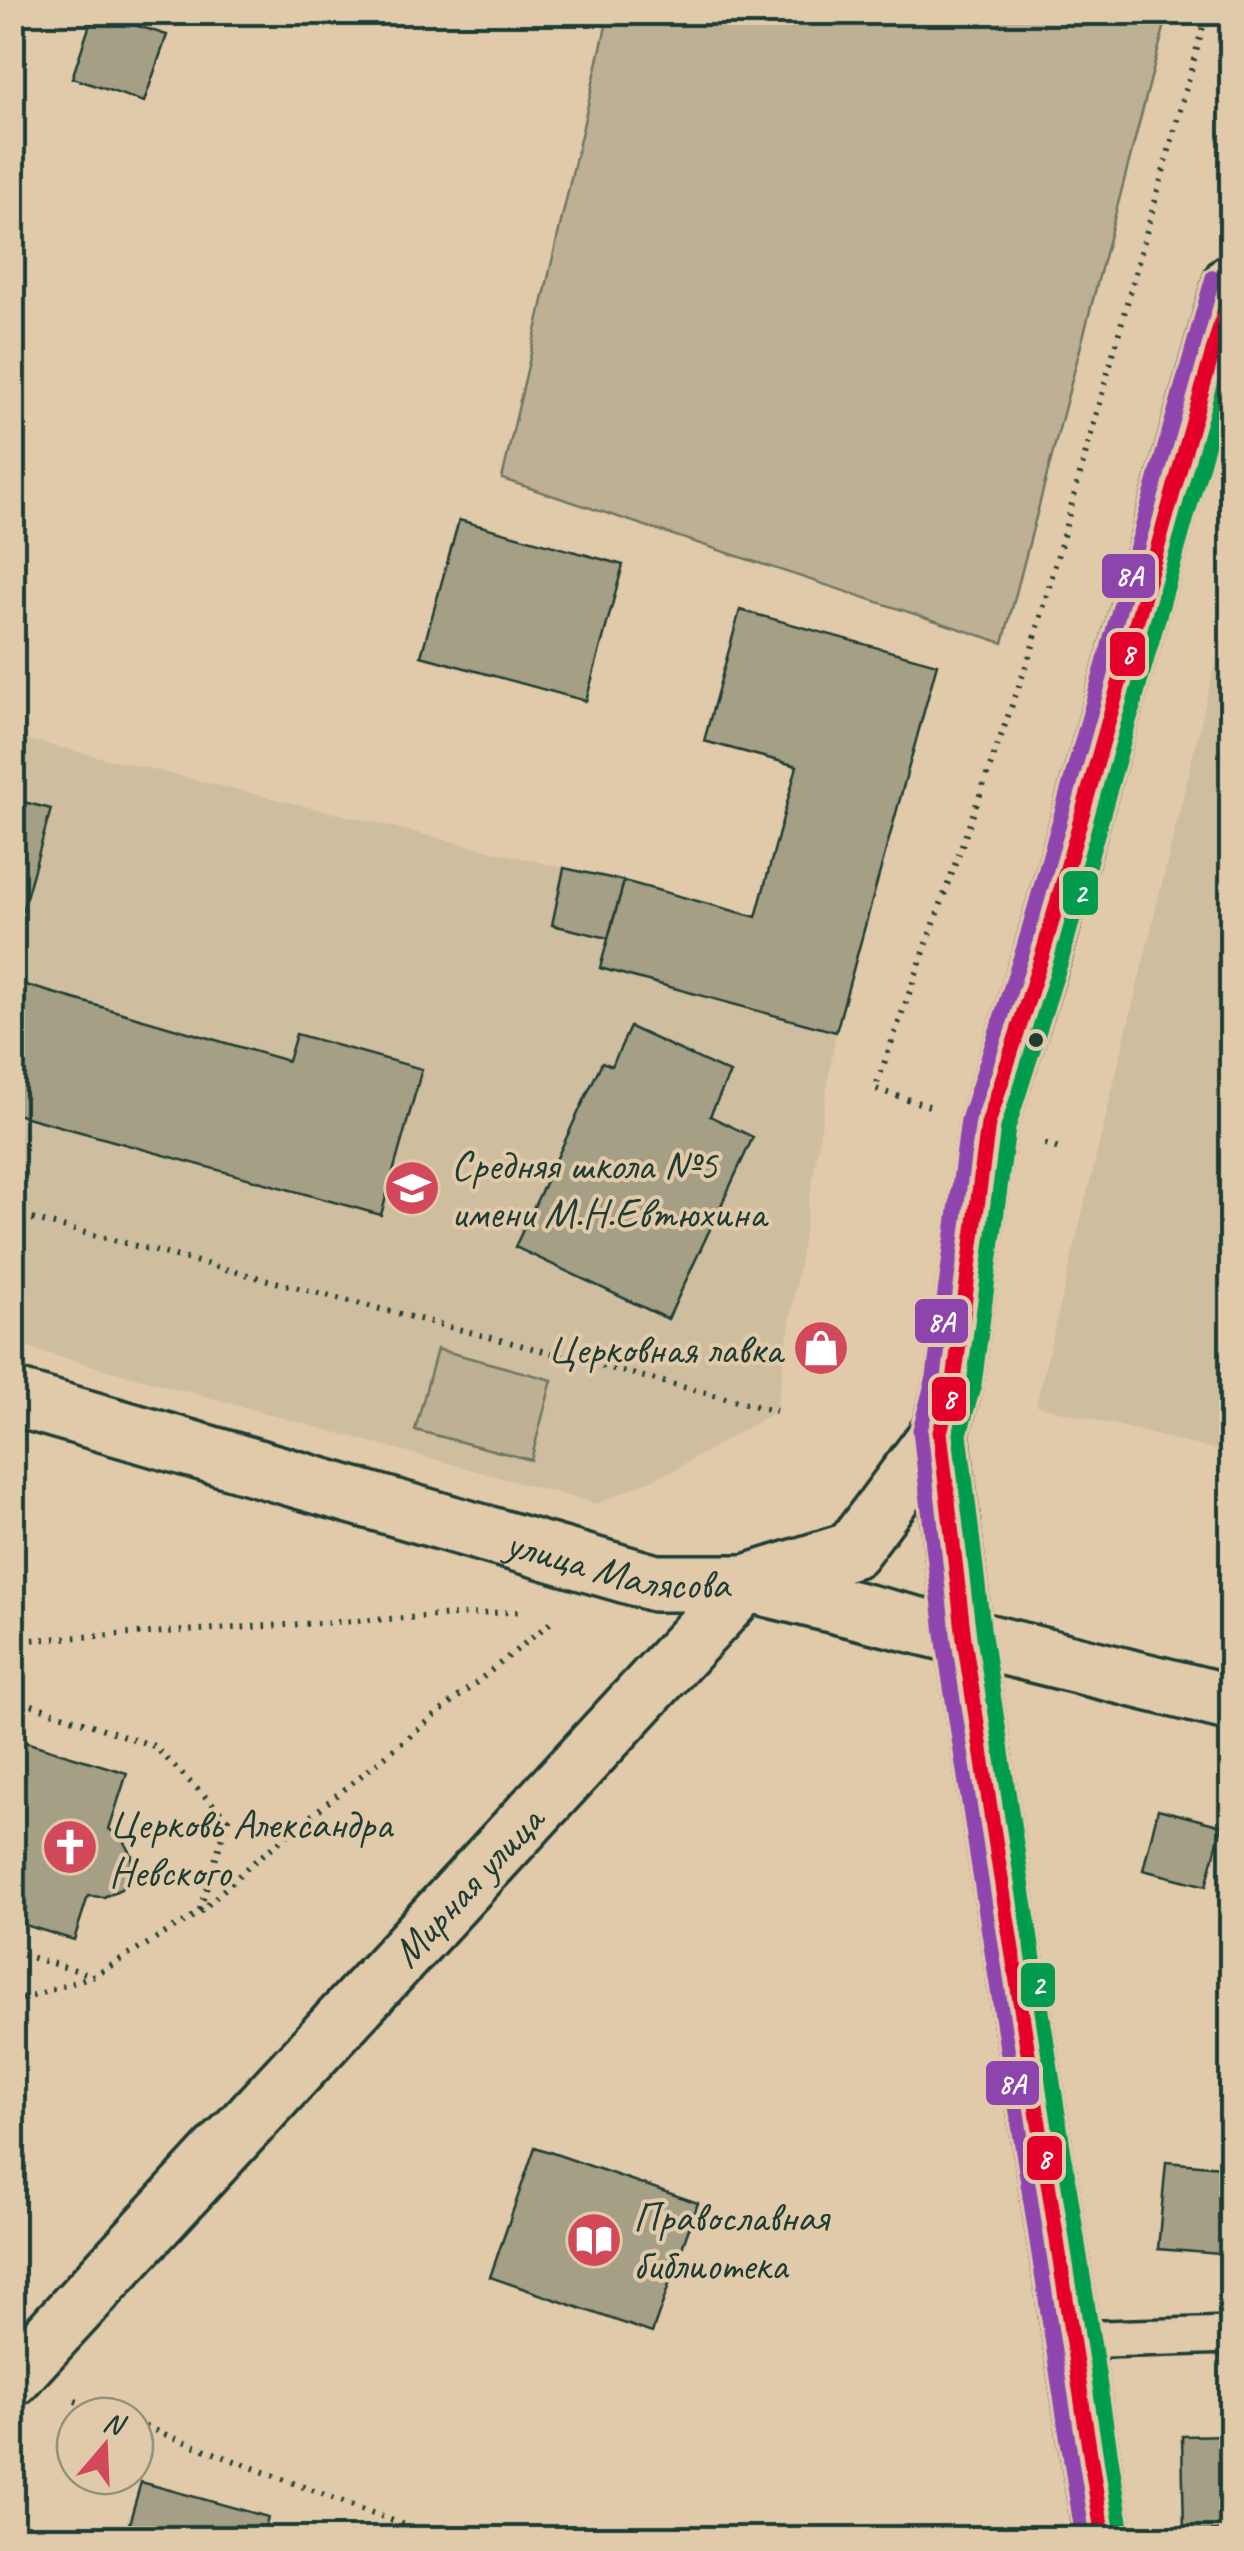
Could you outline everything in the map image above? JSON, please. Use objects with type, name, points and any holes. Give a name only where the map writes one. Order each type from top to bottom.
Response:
[{"type":"street","points":[[1103,2538],[964,1639],[940,1432],[954,1381],[988,1124],[1043,953],[1232,282]]},
{"type":"street","name":"улица Малясова","points":[[12,1398],[655,1582],[746,1583],[1232,1703]]},
{"type":"street","name":"Мирная улица","points":[[12,2378],[746,1583],[852,1550],[940,1432]]},
{"type":"lane","points":[[1070,2340],[1232,2335]]},
{"type":"path","points":[[1062,1150],[874,1088],[1032,650],[1207,12]]},
{"type":"path","points":[[12,1214],[776,1412]]},
{"type":"path","points":[[12,2003],[94,1975],[198,1913],[249,1866],[567,1609],[547,1610]]},
{"type":"path","points":[[12,1641],[527,1611]]},
{"type":"path","points":[[12,1698],[154,1746],[228,1819],[198,1913]]},
{"type":"path","points":[[12,1952],[94,1975]]},
{"type":"path","points":[[155,2432],[438,2538]]},
{"type":"shaded area","points":[[609,13],[1168,13],[1003,643],[502,479]]},
{"type":"shaded area","points":[[1231,598],[1232,1454],[1036,1405]]},
{"type":"shaded area","name":"Средняя школа №5 имени М.Н.Евтюхина","points":[[12,736],[564,868],[552,925],[608,938],[601,968],[836,1032],[776,1411],[674,1470],[597,1504],[13,1344]]},
{"type":"shaded area","points":[[437,1349],[552,1380],[531,1460],[415,1430]]},
{"type":"building","points":[[94,12],[167,35],[144,102],[72,78]]},
{"type":"building","points":[[459,520],[623,565],[586,701],[421,656]]},
{"type":"building","points":[[740,610],[937,664],[836,1032],[600,968],[624,881],[756,917],[797,766],[704,741]]},
{"type":"building","points":[[12,799],[51,809],[12,947]]},
{"type":"building","points":[[564,868],[624,881],[608,938],[552,925]]},
{"type":"building","points":[[12,981],[288,1061],[296,1034],[422,1069],[381,1215],[12,1113]]},
{"type":"building","points":[[630,1027],[730,1073],[710,1116],[753,1137],[668,1319],[515,1247],[602,1062],[612,1066]]},
{"type":"building","name":"Церковь Александра Невского","points":[[12,1738],[127,1773],[109,1829],[123,1839],[132,1855],[131,1873],[121,1889],[104,1897],[88,1896],[74,1940],[12,1921]]},
{"type":"building","points":[[1158,1809],[1222,1826],[1206,1886],[1143,1870]]},
{"type":"building","name":"Православная библиотека","points":[[535,2147],[698,2203],[652,2333],[490,2277]]},
{"type":"building","points":[[1166,2162],[1232,2168],[1232,2255],[1158,2249]]},
{"type":"building","points":[[1232,2435],[1232,2531],[1184,2532],[1182,2436]]},
{"type":"building","points":[[155,2486],[268,2517],[262,2538],[125,2538],[137,2496],[155,2496]]},
{"type":"transit line","name":"8А","points":[[1083,2538],[944,1642],[920,1430],[934,1377],[968,1120],[1024,947],[1213,277]]},
{"type":"transit line","name":"8","points":[[1103,2538],[964,1639],[940,1432],[954,1381],[988,1124],[1043,953],[1232,284]]},
{"type":"transit line","name":"2","points":[[1123,2535],[984,1636],[960,1434],[974,1384],[1008,1128],[1062,958],[1232,358]]},
{"type":"place","name":"Средняя школа №5 имени М.Н.Евтюхина","points":[[412,1188]]},
{"type":"place","name":"Церковная лавка","points":[[821,1348]]},
{"type":"place","name":"Церковь Александра Невского","points":[[70,1847]]},
{"type":"place","name":"Православная библиотека","points":[[594,2240]]}]
